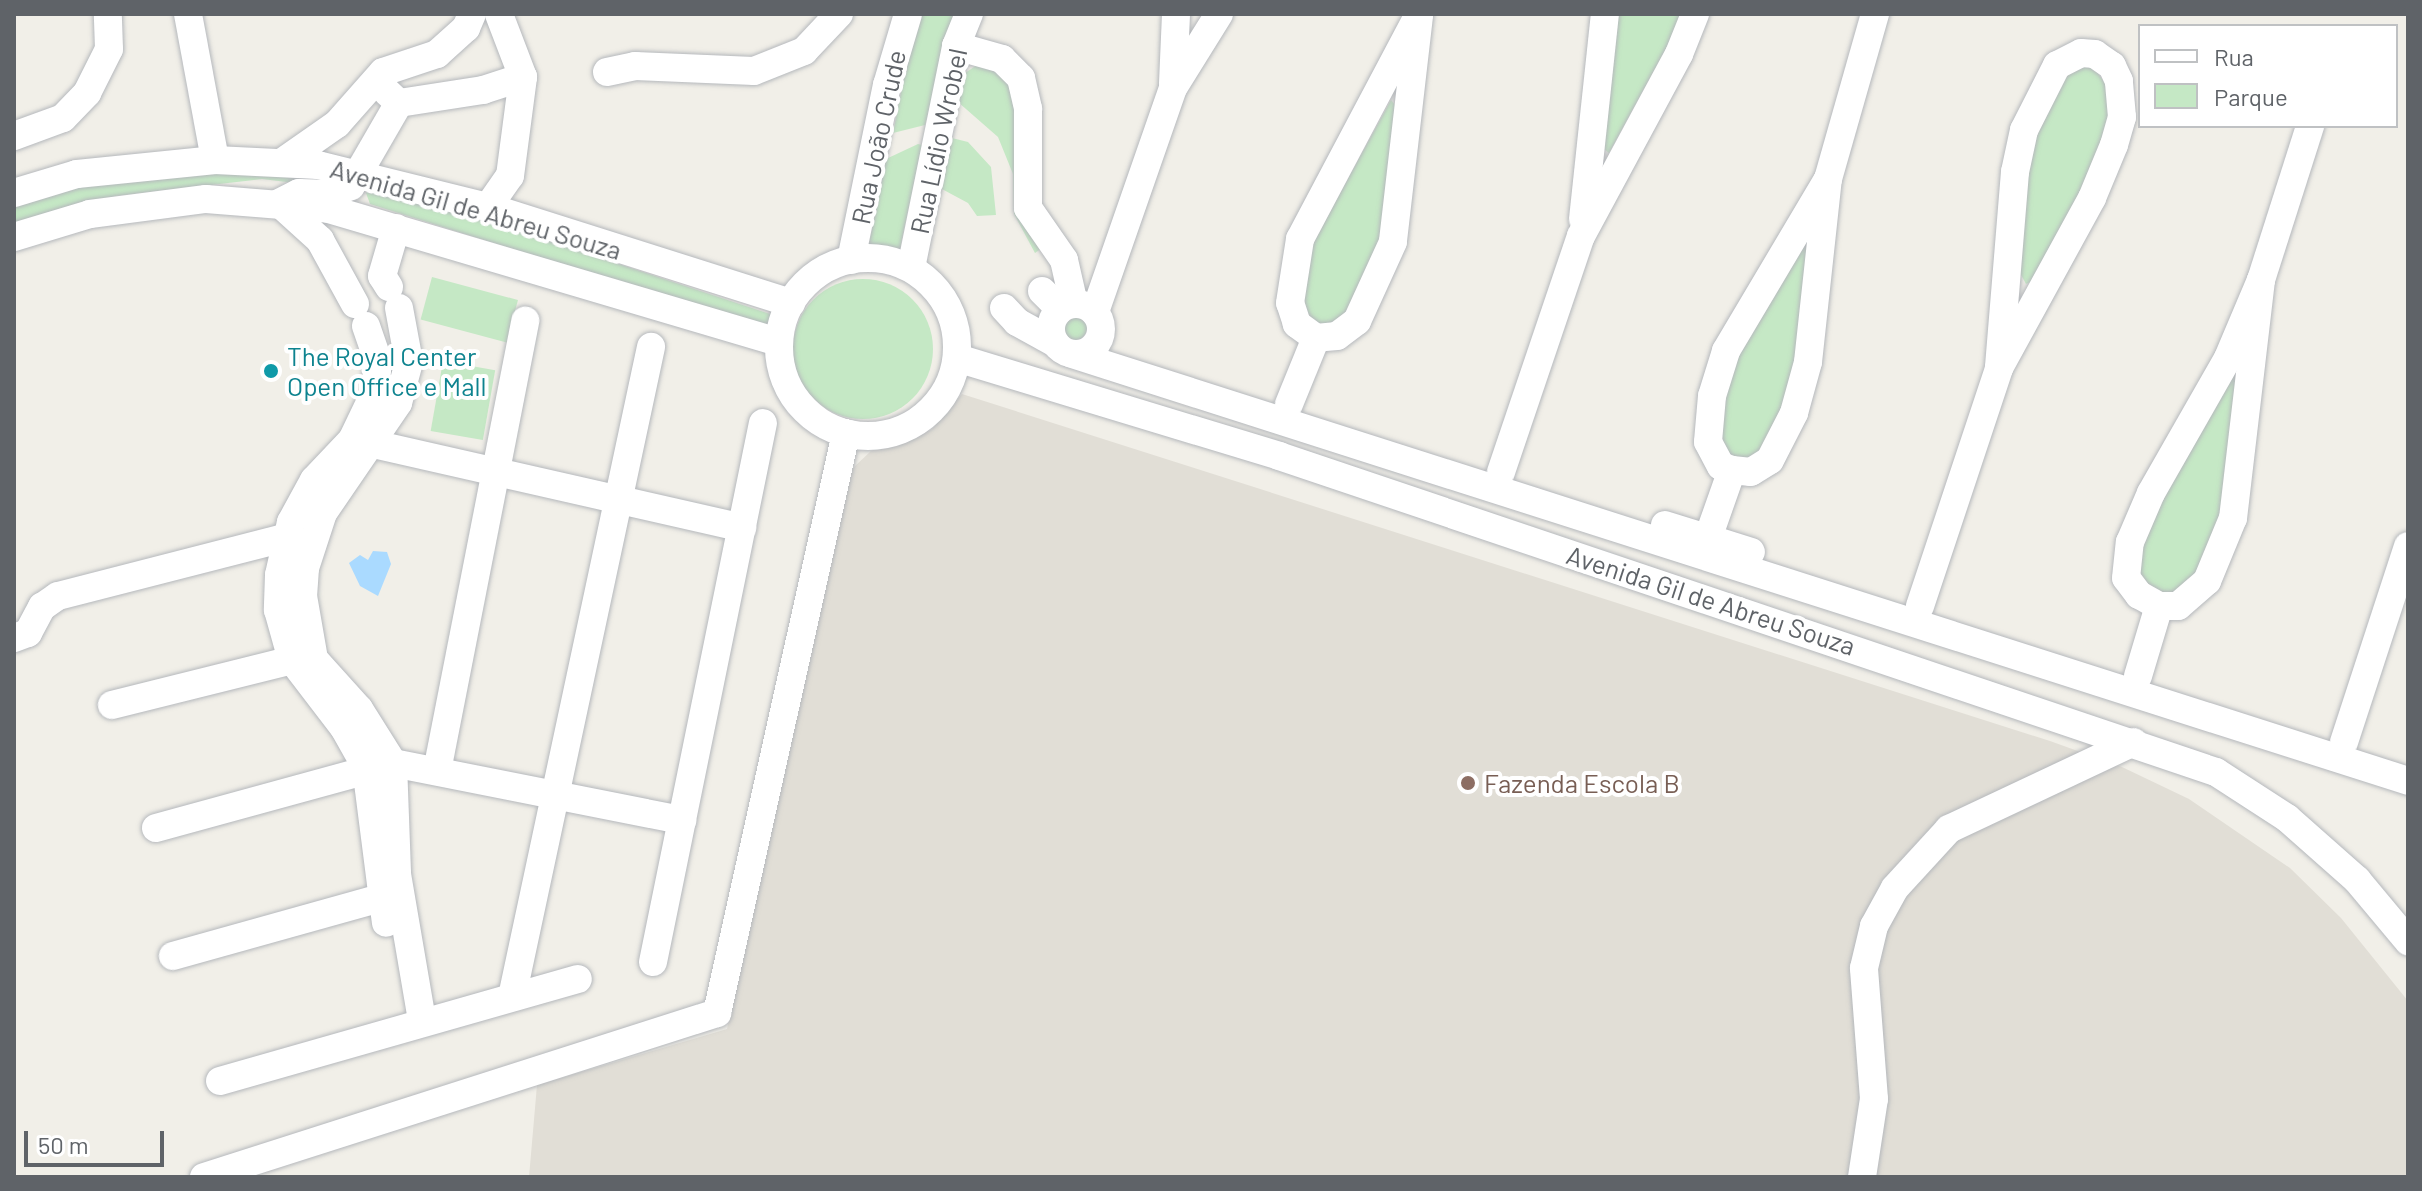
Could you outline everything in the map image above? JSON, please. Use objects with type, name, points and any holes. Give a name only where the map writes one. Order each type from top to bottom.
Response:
[{"type":"street","points":[[14,136],[63,118],[97,77],[109,49],[108,14]]},
{"type":"street","points":[[188,14],[215,160]]},
{"type":"street","points":[[488,207],[510,176],[523,77],[499,14]]},
{"type":"street","points":[[607,72],[635,66],[754,71],[804,51],[839,14]]},
{"type":"street","name":"Rua João Crude","points":[[851,260],[887,85],[908,14]]},
{"type":"street","name":"Rua Lídio Wrobel","points":[[911,268],[956,46],[969,14]]},
{"type":"street","points":[[1176,14],[1184,50]]},
{"type":"street","points":[[1219,14],[1184,50],[1173,88],[1068,304],[1052,321],[1075,346],[1289,404],[2408,762]]},
{"type":"street","points":[[1581,236],[1605,14]]},
{"type":"street","points":[[1501,472],[1581,236],[1679,54],[1695,14]]},
{"type":"street","points":[[1810,231],[1808,362],[1789,426],[1763,465],[1751,472],[1732,470],[1721,466],[1708,442],[1712,396],[1726,351],[1810,231],[1875,14]]},
{"type":"street","points":[[1419,15],[1393,242],[1357,321],[1337,336],[1316,338],[1297,324],[1290,303],[1300,239],[1419,15]]},
{"type":"street","points":[[284,161],[337,124],[373,80],[389,69],[437,54],[471,17]]},
{"type":"street","points":[[956,46],[1002,59],[1021,78],[1027,101],[1028,208],[1064,260],[1068,304],[1101,327],[1075,346]]},
{"type":"street","points":[[1920,606],[1999,368],[2039,289],[2092,198],[2122,117],[2119,81],[2112,66],[2095,54],[2081,53],[2057,65],[2024,130],[2015,172],[1999,368]]},
{"type":"street","points":[[399,103],[483,90],[523,77]]},
{"type":"street","points":[[373,80],[399,103]]},
{"type":"street","points":[[1378,92],[1408,104]]},
{"type":"street","points":[[399,103],[360,174],[342,192],[299,193],[279,203],[320,240],[376,351],[378,379],[363,442],[323,513],[305,568],[303,596],[314,659],[359,709],[380,765],[390,895],[415,1023]]},
{"type":"street","points":[[2239,362],[2151,493],[2130,542],[2126,578],[2139,595],[2159,606],[2178,606],[2194,597],[2207,581],[2233,518],[2239,362],[2261,280],[2309,128]]},
{"type":"street","points":[[1590,150],[1622,157]]},
{"type":"street","name":"Avenida Gil de Abreu Souza","points":[[14,193],[77,174],[215,160],[284,161],[360,174],[488,207],[791,303]]},
{"type":"street","name":"Avenida Gil de Abreu Souza","points":[[14,237],[90,214],[191,201],[279,203],[329,209],[779,342]]},
{"type":"street","points":[[380,765],[344,728],[292,660],[278,610],[287,537],[314,480],[363,442],[398,403],[409,362],[394,298],[382,276],[396,228]]},
{"type":"street","points":[[851,260],[892,261],[911,268],[948,306],[957,358],[950,384],[935,407],[913,425],[888,435],[846,433],[810,415],[792,395],[782,369],[779,342],[791,303],[807,283],[851,260]]},
{"type":"street","points":[[2008,281],[2039,289]]},
{"type":"street","points":[[1004,308],[1017,322],[1075,346],[2408,781]]},
{"type":"street","points":[[437,771],[525,321]]},
{"type":"street","points":[[1289,404],[1316,338]]},
{"type":"street","points":[[512,997],[651,347]]},
{"type":"street","name":"Avenida Gil de Abreu Souza","points":[[957,358],[1279,456],[2216,772],[2287,818],[2357,880],[2408,941]]},
{"type":"street","points":[[653,962],[763,423]]},
{"type":"street","points":[[204,1177],[717,1013],[846,433]]},
{"type":"street","points":[[363,442],[619,503],[742,528]]},
{"type":"street","points":[[1708,538],[1732,470]]},
{"type":"street","points":[[14,638],[28,633],[42,607],[58,596],[287,537]]},
{"type":"street","points":[[2344,742],[2408,546]]},
{"type":"street","points":[[2138,676],[2159,606]]},
{"type":"street","points":[[112,705],[292,660]]},
{"type":"street","points":[[1862,1177],[1874,1099],[1864,968],[1874,926],[1895,888],[1949,829],[2134,742]]},
{"type":"street","points":[[156,828],[380,765],[437,771],[682,820]]},
{"type":"street","points":[[173,956],[390,895]]},
{"type":"street","points":[[220,1081],[578,979]]},
{"type":"shaded area","name":"Fazenda Escola B","points":[[962,394],[2050,741],[2122,767],[2189,799],[2290,868],[2341,918],[2408,1001],[2408,1177],[529,1177],[537,1085],[727,1029],[842,491],[854,467],[871,451],[931,430]]},
{"type":"green space","points":[[922,14],[955,14],[925,125],[893,133],[909,51]]},
{"type":"green space","points":[[1612,14],[1685,14],[1609,153],[1604,149]]},
{"type":"green space","points":[[2091,64],[2113,94],[2092,180],[2032,281],[2026,284],[2019,271],[2024,165],[2064,72]]},
{"type":"green space","points":[[977,65],[1006,72],[1045,246],[1035,253],[1014,214],[1013,174],[998,137],[958,102],[965,73]]},
{"type":"green space","points":[[1391,100],[1396,106],[1385,219],[1373,268],[1360,297],[1334,327],[1310,322],[1300,290],[1305,257]]},
{"type":"green space","points":[[952,138],[968,142],[991,167],[996,215],[977,216],[968,203],[940,188]]},
{"type":"green space","points":[[922,145],[900,249],[869,244],[886,159]]},
{"type":"green space","points":[[173,172],[335,178],[336,188],[262,179],[116,196],[14,224],[14,206],[76,188]]},
{"type":"green space","points":[[371,186],[510,228],[773,315],[766,326],[749,324],[370,204],[366,193]]},
{"type":"green space","points":[[1810,235],[1801,366],[1778,433],[1747,462],[1732,460],[1715,440],[1732,355]]},
{"type":"green space","points":[[432,277],[518,300],[507,343],[421,320]]},
{"type":"green space","points":[[863,279],[890,285],[912,300],[927,322],[933,349],[927,376],[912,398],[890,413],[863,419],[836,413],[814,398],[799,376],[793,349],[799,322],[814,300],[836,285]]},
{"type":"green space","points":[[1073,313],[1083,317],[1087,327],[1083,337],[1073,341],[1063,337],[1059,327],[1063,317]]},
{"type":"green space","points":[[443,361],[495,370],[483,440],[431,431]]},
{"type":"green space","points":[[2238,364],[2224,513],[2187,595],[2146,590],[2135,561],[2156,501]]},
{"type":"water","points":[[373,551],[387,552],[391,564],[378,596],[360,586],[349,563],[360,555],[368,560]]},
{"type":"place","name":"The Royal Center Open Office e Mall","points":[[271,371]]},
{"type":"place","name":"Fazenda Escola B","points":[[1468,783]]}]
